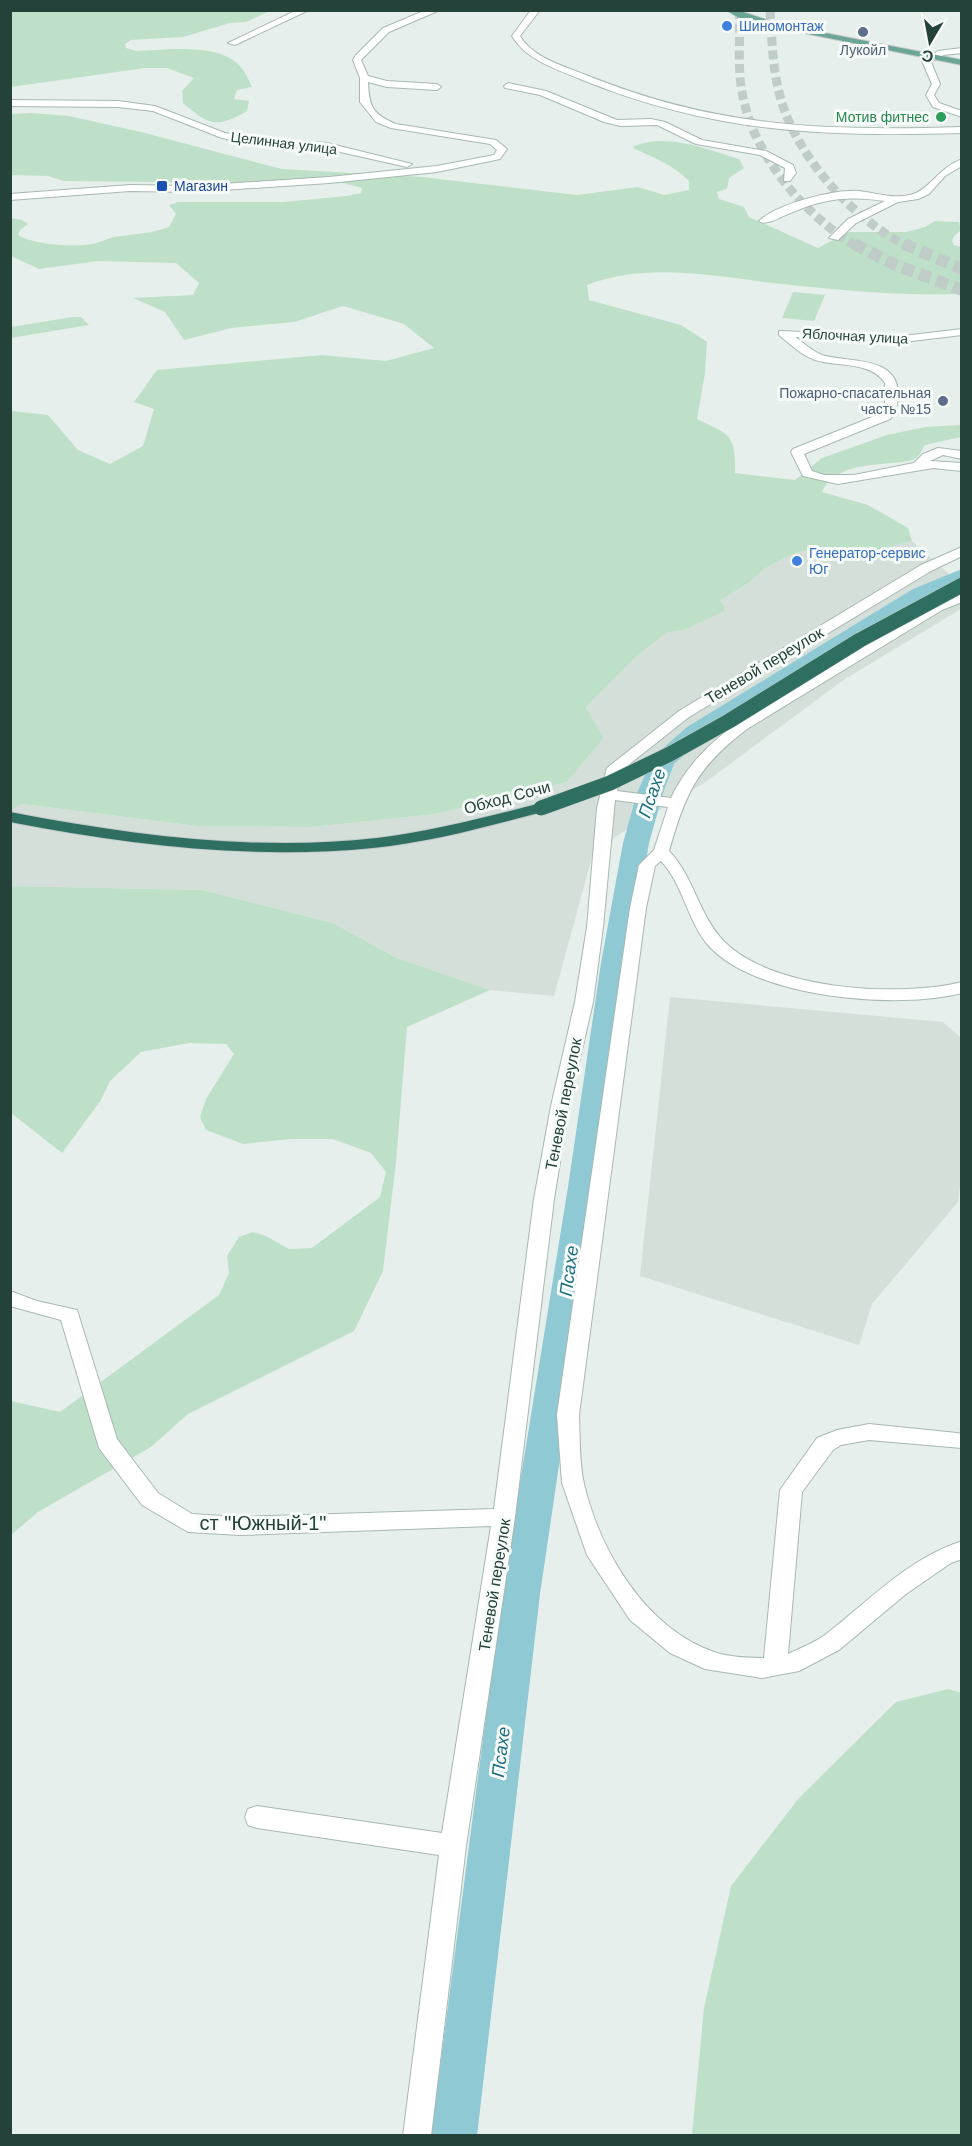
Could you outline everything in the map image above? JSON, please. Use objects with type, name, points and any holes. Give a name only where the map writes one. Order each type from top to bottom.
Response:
[{"type":"highway","name":"Обход Сочи","points":[[10,817],[96,833],[161,842],[211,845],[350,845],[472,826],[542,808],[610,783],[670,754],[729,721],[860,640],[962,585]]},
{"type":"main road","points":[[730,10],[769,24],[962,63]]},
{"type":"street","points":[[232,43],[305,10]]},
{"type":"street","name":"Целинная улица","points":[[10,197],[130,188],[192,189],[329,180],[489,160],[501,153],[500,146],[484,140],[407,129],[379,120],[364,102],[364,78],[357,60],[359,57],[386,30],[407,15],[436,10]]},
{"type":"street","points":[[536,10],[516,38],[518,42],[544,60],[625,93],[684,110],[758,125]]},
{"type":"street","points":[[962,50],[932,56],[926,61],[936,84],[930,94],[936,105],[962,114]]},
{"type":"street","points":[[364,78],[387,84],[437,87]]},
{"type":"street","points":[[508,86],[530,89],[615,123],[678,121],[721,127],[758,125],[876,133],[962,130]]},
{"type":"street","name":"Целинная улица","points":[[10,103],[118,104],[155,109],[222,135],[250,141],[327,146],[398,163],[454,166]]},
{"type":"street","points":[[659,122],[705,144],[755,150],[779,158],[790,167],[791,173],[787,179]]},
{"type":"street","points":[[764,221],[790,207],[803,206],[840,195],[857,194],[895,200],[914,198],[930,191],[940,175],[962,162]]},
{"type":"street","points":[[834,238],[852,221],[895,200]]},
{"type":"street","name":"Яблочная улица","points":[[918,466],[882,476],[860,478],[824,478],[807,473],[797,452],[886,416],[890,413],[893,386],[882,370],[818,357],[783,333],[903,339],[962,332]]},
{"type":"street","points":[[918,466],[930,453],[944,450],[962,455]]},
{"type":"street","points":[[918,466],[934,464],[962,467]]},
{"type":"street","name":"Теневой переулок","points":[[417,2136],[453,1846],[504,1517],[544,1199],[560,1106],[584,1002],[608,795],[615,768],[684,714],[926,567],[962,551]]},
{"type":"street","points":[[962,597],[937,607],[741,726],[719,742],[698,764],[683,785],[675,803],[661,852],[647,865],[638,908],[568,1414],[573,1484],[595,1550],[638,1613],[678,1646],[713,1662],[762,1668],[791,1664],[831,1643],[898,1587],[943,1557],[962,1550]]},
{"type":"street","points":[[608,795],[675,803]]},
{"type":"street","points":[[661,852],[679,869],[703,926],[714,942],[754,971],[793,983],[879,994],[916,996],[948,993],[962,987]]},
{"type":"street","name":"ст \"Южный-1\"","points":[[10,1298],[34,1307],[70,1315],[106,1442],[150,1499],[188,1522],[240,1526],[504,1517]]},
{"type":"street","points":[[775,1666],[791,1490],[825,1444],[837,1438],[869,1432],[957,1441]]},
{"type":"street","points":[[257,1817],[453,1846]]},
{"type":"shaded area","points":[[912,541],[961,585],[961,609],[845,679],[707,781],[594,850],[554,996],[490,990],[397,958],[333,923],[203,890],[11,886],[11,810],[22,804],[197,826],[312,827],[436,814],[567,782],[604,738],[586,707],[637,656],[667,631],[684,630],[718,601],[750,582],[764,569],[790,555],[807,550],[876,551]]},
{"type":"shaded area","points":[[670,997],[943,1022],[961,1038],[962,1169],[958,1202],[872,1304],[859,1345],[640,1276]]},
{"type":"green space","points":[[11,10],[270,11],[246,22],[230,23],[183,37],[131,40],[125,44],[126,48],[136,51],[206,50],[231,58],[240,66],[252,87],[237,90],[234,99],[249,101],[247,111],[228,120],[213,122],[200,116],[183,103],[182,91],[194,78],[167,68],[145,68],[11,87]]},
{"type":"green space","points":[[11,114],[69,116],[141,132],[282,169],[422,177],[577,195],[638,187],[664,195],[689,190],[689,181],[676,170],[633,148],[647,142],[674,142],[739,159],[744,168],[729,178],[727,189],[717,192],[719,199],[744,207],[749,217],[818,248],[848,232],[906,232],[925,227],[935,221],[959,222],[961,230],[952,241],[954,245],[961,247],[961,294],[867,292],[703,274],[656,272],[610,278],[587,285],[589,300],[681,325],[707,342],[705,373],[697,419],[729,437],[734,450],[735,473],[795,480],[822,458],[887,435],[925,427],[961,425],[961,437],[925,445],[918,456],[912,460],[863,466],[843,472],[827,483],[822,492],[868,505],[908,528],[912,541],[876,551],[807,550],[790,555],[764,569],[750,582],[719,601],[724,605],[724,611],[684,630],[667,632],[637,656],[586,707],[604,738],[567,782],[436,814],[312,827],[197,826],[22,804],[11,810],[11,411],[48,415],[78,450],[110,464],[143,446],[154,409],[134,402],[157,370],[322,355],[386,361],[434,348],[404,324],[343,306],[294,322],[231,328],[184,340],[165,312],[133,298],[193,295],[199,283],[176,263],[98,261],[39,269],[11,256],[11,218],[28,224],[20,230],[18,235],[25,238],[54,244],[84,245],[169,227],[176,214],[169,205],[178,202],[284,202],[346,196],[361,193],[362,188],[327,179],[244,183],[64,181],[48,176],[11,175]]},
{"type":"green space","points":[[793,292],[825,295],[814,321],[782,318]]},
{"type":"green space","points":[[81,317],[89,325],[11,338],[11,327]]},
{"type":"green space","points":[[11,886],[203,890],[333,923],[397,958],[490,990],[407,1027],[396,1162],[383,1271],[354,1331],[188,1414],[151,1447],[38,1512],[11,1535],[11,1401],[60,1412],[219,1295],[229,1273],[227,1256],[239,1237],[253,1232],[266,1236],[289,1249],[312,1248],[380,1197],[386,1172],[371,1153],[333,1139],[291,1139],[243,1144],[206,1130],[200,1117],[206,1099],[234,1054],[226,1044],[189,1043],[141,1052],[110,1081],[101,1100],[62,1153],[11,1113]]},
{"type":"green space","points":[[948,1689],[962,1693],[961,2135],[692,2135],[704,2008],[731,1886],[799,1798],[896,1702]]},
{"type":"waterway","name":"Псахе","points":[[454,2136],[521,1594],[584,1187],[615,963],[636,843],[650,793],[663,761],[696,732],[921,594],[962,576]]},
{"type":"tunnel","points":[[739,10],[739,61],[742,92],[757,138],[783,181],[800,200],[836,233],[856,246]]},
{"type":"tunnel","points":[[770,10],[779,92],[786,115],[797,138],[828,182],[846,201],[886,234],[907,246]]},
{"type":"tunnel","points":[[854,244],[893,264],[962,290]]},
{"type":"tunnel","points":[[904,244],[962,269]]},
{"type":"place","name":"Шиномонтаж","points":[[727,26]]},
{"type":"place","name":"Лукойл","points":[[863,32]]},
{"type":"place","name":"Мотив фитнес","points":[[941,117]]},
{"type":"place","name":"Магазин","points":[[162,186]]},
{"type":"place","name":"Пожарно-спасательная часть №15","points":[[943,401]]},
{"type":"place","name":"Генератор-сервис Юг","points":[[797,561]]}]
